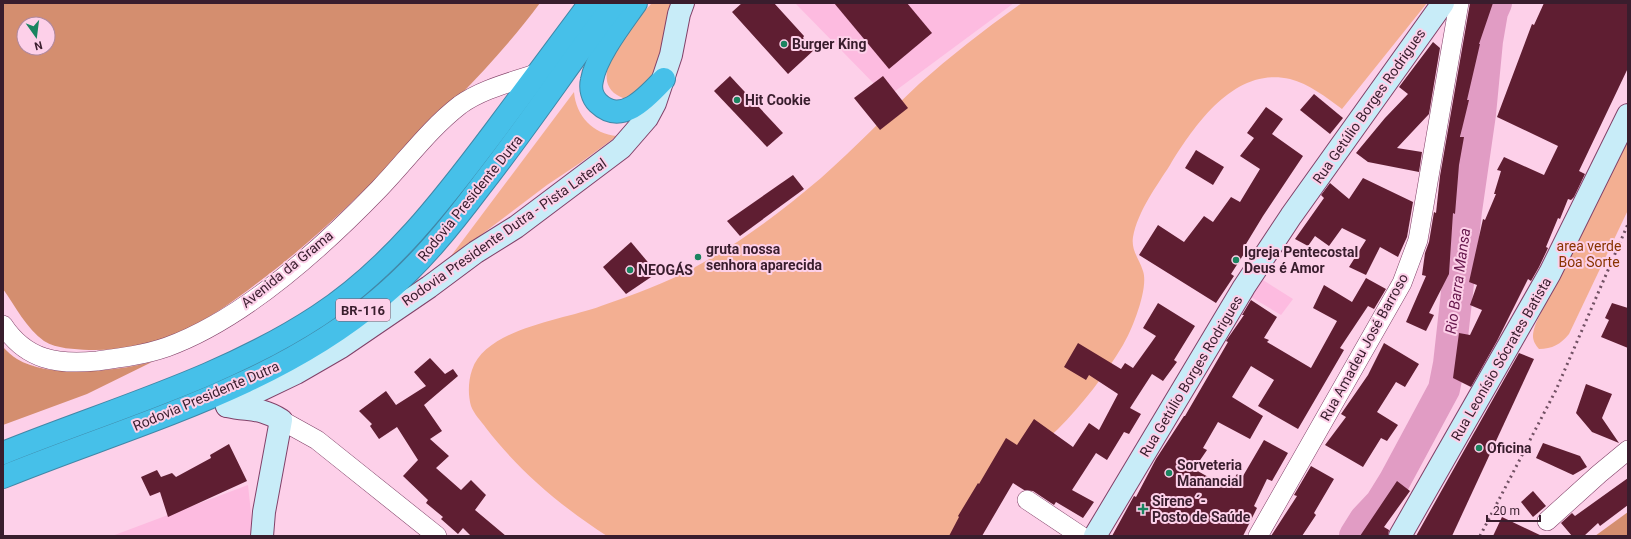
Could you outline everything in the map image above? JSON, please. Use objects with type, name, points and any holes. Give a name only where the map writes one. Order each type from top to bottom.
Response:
[{"type":"highway","name":"Rodovia Presidente Dutra","points":[[3,453],[194,380],[255,353],[319,315],[382,266],[430,214],[590,3]]},
{"type":"highway","name":"Rodovia Presidente Dutra","points":[[3,477],[251,380],[324,339],[380,298],[413,268],[454,222],[518,138],[615,3]]},
{"type":"highway","points":[[636,3],[614,35],[596,67],[592,80],[595,99],[604,108],[612,112],[625,110],[639,104],[664,79]]},
{"type":"highway","points":[[110,435],[155,430],[201,416],[227,406]]},
{"type":"street","name":"Rodovia Presidente Dutra - Pista Lateral","points":[[227,406],[296,373],[341,347],[429,287],[476,252],[516,227],[621,148],[647,118],[655,103],[671,55],[679,14],[683,3]]},
{"type":"street","name":"Rua Getúlio Borges Rodrigues","points":[[1095,536],[1244,287],[1291,216],[1443,3]]},
{"type":"street","name":"Rua Amadeu José Barroso","points":[[1258,536],[1402,283],[1418,240],[1459,3]]},
{"type":"street","name":"Avenida da Grama","points":[[3,325],[20,347],[51,360],[67,362],[116,358],[143,353],[166,347],[195,335],[244,305],[300,262],[352,216],[441,122],[459,106],[474,96],[538,73]]},
{"type":"street","name":"Rua Leonísio Sócrates Batista","points":[[1400,536],[1550,273],[1628,115]]},
{"type":"street","points":[[227,406],[269,412],[317,440],[437,536]]},
{"type":"street","points":[[262,536],[264,512],[281,420]]},
{"type":"street","points":[[1548,521],[1599,474],[1628,450]]},
{"type":"street","points":[[1026,500],[1081,536]]},
{"type":"shaded area","points":[[3,3],[540,3],[492,61],[351,203],[298,251],[235,300],[217,312],[178,333],[154,342],[115,349],[89,350],[66,348],[49,344],[32,330],[3,289]]},
{"type":"shaded area","points":[[795,3],[1014,3],[887,97]]},
{"type":"shaded area","points":[[1263,280],[1293,299],[1281,315],[1251,297]]},
{"type":"shaded area","points":[[3,347],[15,358],[31,365],[65,371],[102,370],[152,362],[87,394],[3,425]]},
{"type":"shaded area","points":[[248,485],[252,536],[112,536]]},
{"type":"shaded area","points":[[1628,512],[1628,536],[1595,536]]},
{"type":"green space","points":[[652,3],[672,3],[655,73],[629,100],[614,93],[607,82],[608,68],[613,54],[622,39]]},
{"type":"green space","points":[[1022,3],[1427,3],[1342,109],[1304,84],[1290,79],[1270,77],[1251,81],[1234,90],[1218,102],[1204,117],[1191,133],[1153,191],[1135,227],[1133,246],[1143,271],[1144,288],[1139,309],[1131,330],[1123,345],[1109,367],[1076,410],[1002,482],[956,536],[607,536],[558,501],[512,459],[474,412],[469,397],[469,384],[472,370],[480,356],[493,344],[509,335],[528,328],[613,302],[649,288],[685,272],[730,247],[776,214],[821,178],[919,84],[969,42]]},
{"type":"green space","points":[[574,92],[578,109],[587,122],[600,132],[617,136],[547,185],[448,260]]},
{"type":"green space","name":"area verde Boa Sorte","points":[[1628,133],[1628,210],[1569,334],[1563,341],[1556,345],[1539,349],[1533,340],[1536,323]]},
{"type":"building","name":"Burger King","points":[[742,3],[774,3],[804,36],[803,38],[814,50],[788,74],[732,12]]},
{"type":"building","points":[[834,3],[907,3],[932,33],[889,69]]},
{"type":"building","points":[[1470,3],[1493,3],[1479,44],[1467,100],[1469,100],[1460,137],[1464,137],[1459,165],[1455,214],[1453,213],[1449,274],[1429,313],[1434,315],[1426,331],[1406,322],[1426,276],[1422,275],[1425,253],[1429,242],[1434,212],[1436,213],[1440,176]]},
{"type":"building","points":[[1544,3],[1628,3],[1628,68],[1579,171],[1585,174],[1574,197],[1571,200],[1568,199],[1560,219],[1558,218],[1546,247],[1548,248],[1539,267],[1531,281],[1528,279],[1497,341],[1471,387],[1453,378],[1459,333],[1470,335],[1482,310],[1470,305],[1477,285],[1469,282],[1483,219],[1485,220],[1496,194],[1494,194],[1501,171],[1497,170],[1504,157],[1544,175],[1558,146],[1497,117],[1532,24],[1534,25]]},
{"type":"building","points":[[1433,42],[1440,48],[1429,114],[1397,148],[1422,152],[1419,172],[1368,162],[1356,153],[1385,118],[1408,94],[1399,87]]},
{"type":"building","points":[[730,76],[783,133],[767,147],[714,91]]},
{"type":"building","points":[[883,76],[908,108],[880,130],[854,98]]},
{"type":"building","points":[[1314,94],[1343,118],[1330,134],[1300,110]]},
{"type":"building","points":[[1266,107],[1283,119],[1272,134],[1303,156],[1246,244],[1249,246],[1231,274],[1234,276],[1216,303],[1139,255],[1158,225],[1184,242],[1204,216],[1213,222],[1231,197],[1240,202],[1260,169],[1240,156],[1254,138],[1247,133]]},
{"type":"building","points":[[1196,150],[1224,167],[1213,185],[1185,168]]},
{"type":"building","points":[[793,175],[804,189],[740,236],[727,221]]},
{"type":"building","points":[[1363,178],[1413,202],[1407,237],[1398,257],[1380,247],[1366,275],[1349,267],[1366,240],[1342,228],[1329,246],[1315,236],[1308,246],[1295,239],[1324,198],[1321,195],[1330,183],[1349,199]]},
{"type":"building","name":"NEOGÁS","points":[[631,242],[657,273],[626,294],[603,267]]},
{"type":"building","points":[[1366,278],[1386,289],[1374,309],[1368,306],[1340,348],[1344,350],[1298,429],[1258,406],[1274,380],[1251,366],[1232,397],[1263,416],[1250,439],[1218,422],[1203,448],[1207,450],[1194,469],[1228,488],[1237,474],[1243,476],[1264,440],[1288,453],[1272,481],[1267,479],[1254,506],[1257,508],[1243,536],[1112,536],[1134,496],[1136,497],[1156,459],[1185,416],[1228,342],[1226,341],[1244,315],[1242,315],[1251,300],[1277,317],[1264,338],[1269,340],[1267,342],[1311,368],[1337,321],[1313,308],[1324,285],[1352,302]]},
{"type":"building","points":[[1158,303],[1195,326],[1174,360],[1177,362],[1163,381],[1152,374],[1130,408],[1141,414],[1129,434],[1124,432],[1107,460],[1096,453],[1072,490],[1094,502],[1083,518],[1056,502],[1054,505],[1033,491],[1024,490],[1013,483],[982,536],[949,536],[959,517],[958,516],[1006,438],[1017,445],[1034,419],[1073,447],[1089,423],[1099,430],[1118,394],[1089,375],[1086,380],[1064,367],[1078,343],[1121,369],[1125,363],[1133,368],[1156,336],[1143,328]]},
{"type":"building","points":[[1612,303],[1628,308],[1628,348],[1601,337],[1609,320],[1605,318]]},
{"type":"building","points":[[1384,343],[1419,364],[1405,387],[1396,382],[1377,412],[1398,425],[1387,441],[1381,438],[1363,467],[1325,445],[1346,417],[1341,414],[1368,375]]},
{"type":"building","name":"Oficina","points":[[1519,353],[1534,359],[1452,536],[1416,536]]},
{"type":"building","points":[[430,358],[445,374],[453,369],[458,376],[424,405],[442,431],[430,439],[449,456],[436,468],[461,490],[471,480],[486,495],[475,510],[506,536],[471,536],[463,528],[458,534],[441,519],[443,517],[426,503],[428,500],[403,476],[418,460],[397,427],[379,439],[370,426],[372,424],[359,411],[386,391],[396,405],[426,386],[414,372]]},
{"type":"building","points":[[1586,384],[1612,394],[1602,418],[1619,443],[1592,432],[1576,413]]},
{"type":"building","points":[[1543,443],[1580,456],[1587,467],[1573,475],[1536,458]]},
{"type":"building","points":[[229,444],[247,481],[168,517],[160,492],[150,496],[141,477],[157,470],[161,477],[172,473],[176,477],[211,458],[210,455]]},
{"type":"building","points":[[1311,466],[1334,479],[1314,513],[1316,515],[1302,536],[1271,536],[1297,496],[1294,495]]},
{"type":"building","points":[[1628,478],[1628,505],[1600,526],[1598,523],[1584,536],[1572,536],[1561,523],[1572,513],[1575,516]]},
{"type":"building","points":[[1397,481],[1410,491],[1384,527],[1389,530],[1388,536],[1360,536]]},
{"type":"building","points":[[1533,491],[1546,506],[1533,517],[1521,502]]},
{"type":"building","points":[[1502,517],[1542,536],[1493,536]]},
{"type":"waterway","name":"Rio Barra Mansa","points":[[1355,536],[1365,520],[1381,503],[1394,482],[1444,389],[1449,364],[1466,211],[1480,114],[1487,41],[1492,12],[1496,3]]},
{"type":"railway","points":[[1480,536],[1556,390],[1628,224]]},
{"type":"place","name":"Burger King","points":[[784,44]]},
{"type":"place","name":"Hit Cookie","points":[[737,100]]},
{"type":"place","name":"gruta nossa senhora aparecida","points":[[698,257]]},
{"type":"place","name":"Igreja Pentecostal Deus é Amor","points":[[1236,260]]},
{"type":"place","name":"NEOGÁS","points":[[630,270]]},
{"type":"place","name":"Oficina","points":[[1479,448]]},
{"type":"place","name":"Sorveteria Manancial","points":[[1169,473]]},
{"type":"place","name":"Sirene ´- Posto de Saúde","points":[[1143,509]]}]
